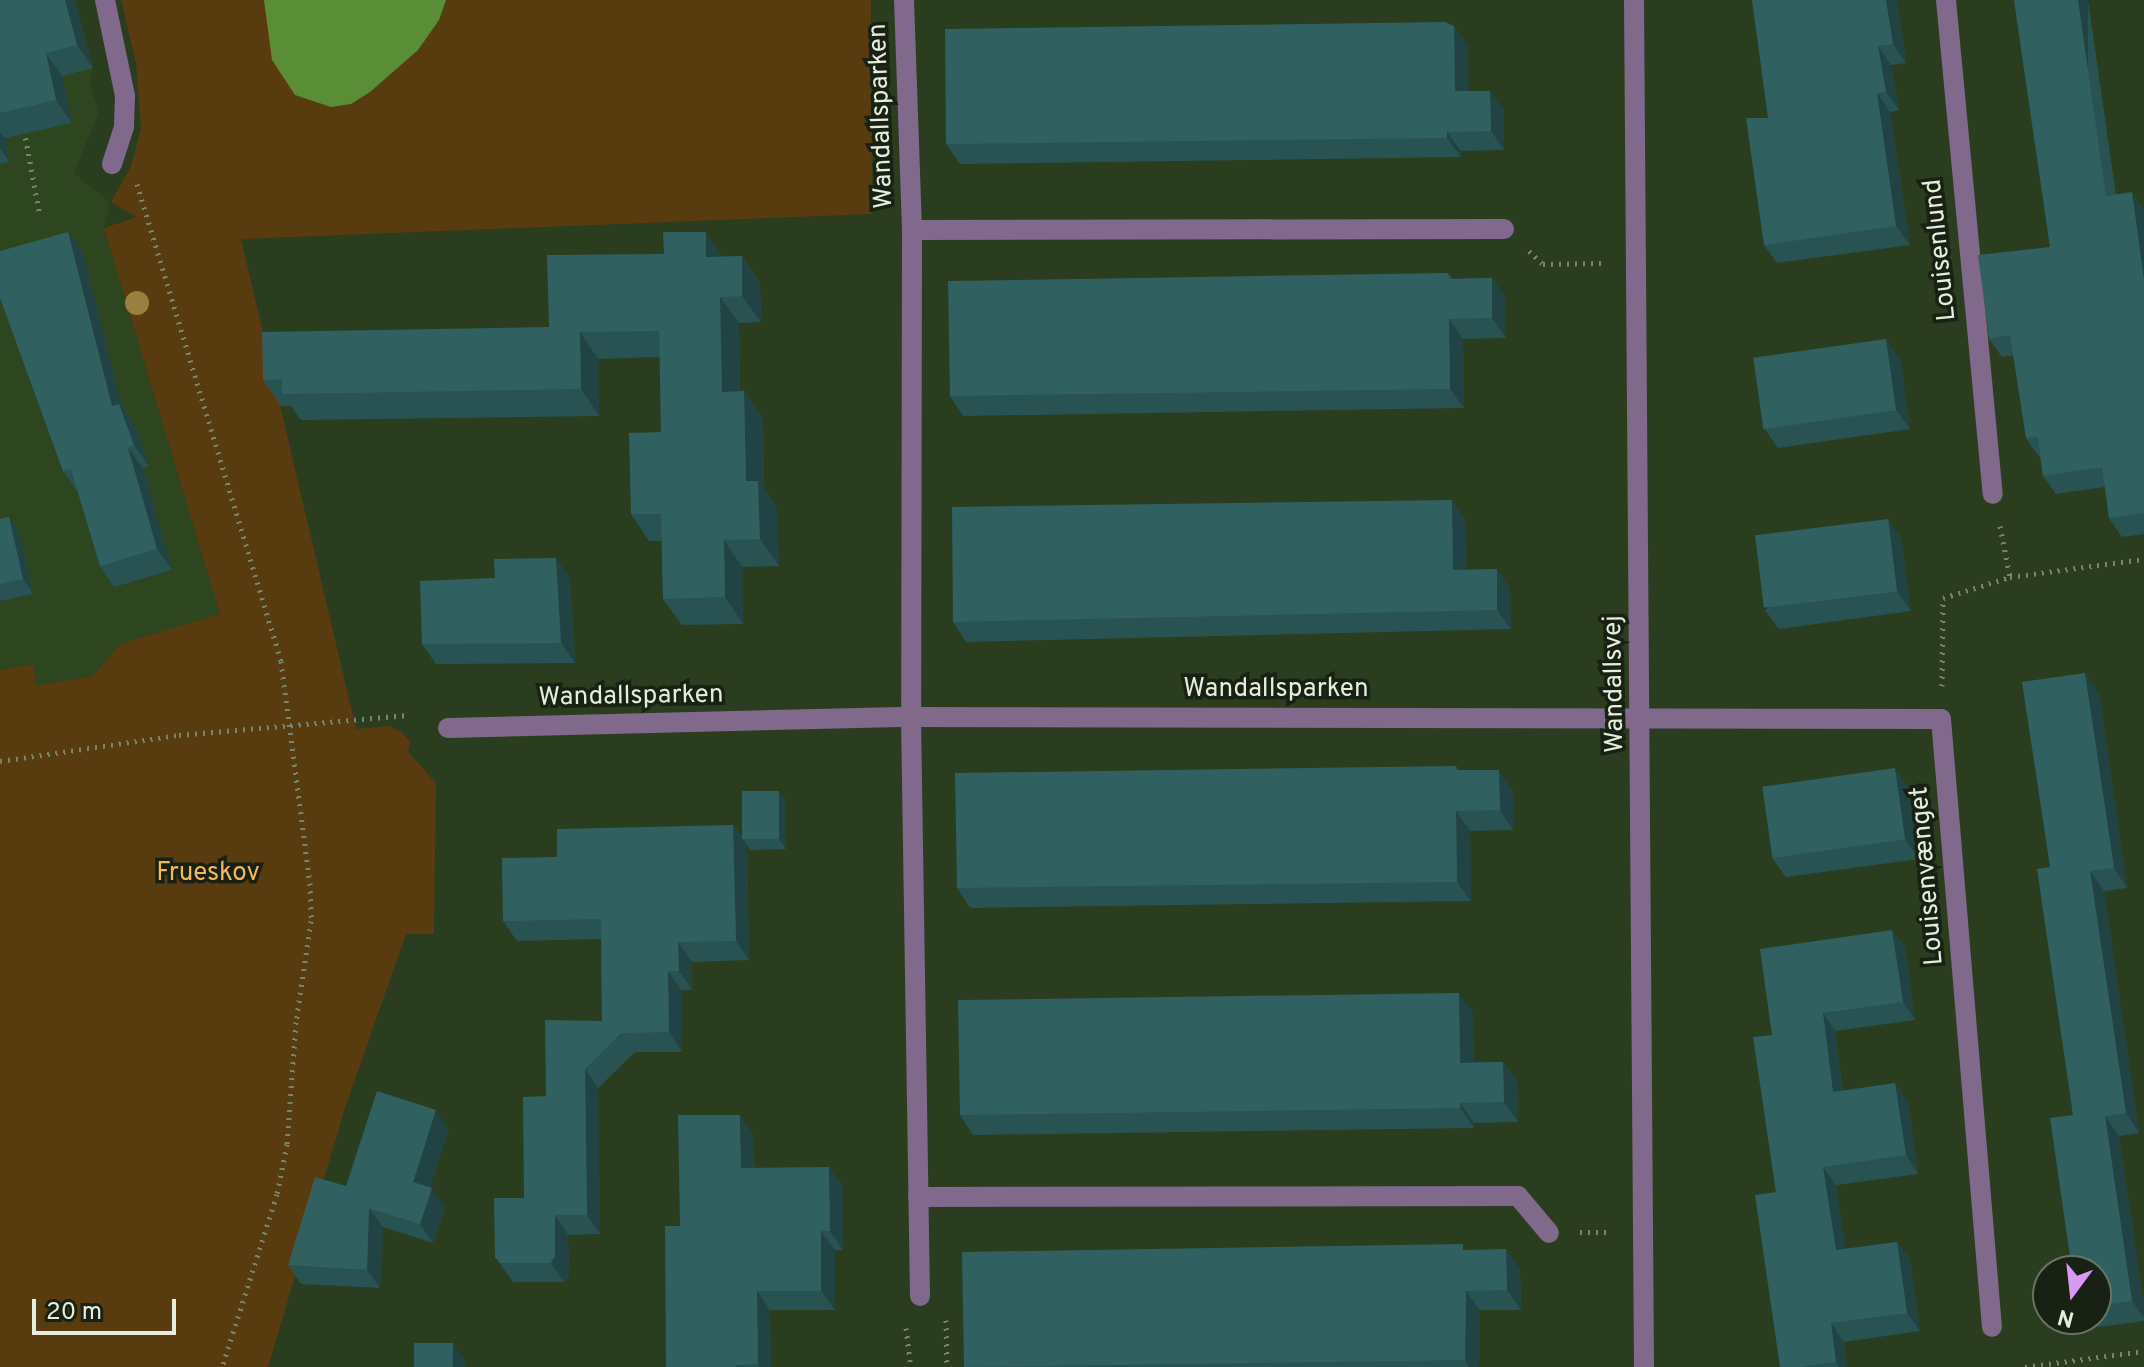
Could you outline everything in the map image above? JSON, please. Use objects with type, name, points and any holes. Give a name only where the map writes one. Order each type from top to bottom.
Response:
[{"type":"street","points":[[105,0],[125,96],[122,139],[112,164]]},
{"type":"street","name":"Wandallsparken","points":[[904,0],[912,230],[911,717],[920,1296]]},
{"type":"street","name":"Wandallsvej","points":[[1634,0],[1634,262],[1642,716],[1644,1367]]},
{"type":"street","name":"Louisenlund","points":[[1946,0],[1993,494]]},
{"type":"street","name":"Wandallsparken","points":[[912,230],[1504,229]]},
{"type":"street","points":[[1642,716],[1941,719]]},
{"type":"street","name":"Wandallsparken","points":[[448,728],[911,717],[1642,716]]},
{"type":"street","name":"Louisenvænget","points":[[1941,719],[1992,1327]]},
{"type":"street","points":[[918,1197],[1518,1196],[1549,1233]]},
{"type":"path","points":[[22,121],[40,216]]},
{"type":"path","points":[[112,164],[135,179],[157,242],[277,646],[292,726],[312,904],[291,1113],[277,1194],[222,1367]]},
{"type":"path","points":[[1543,264],[1634,262]]},
{"type":"path","points":[[1993,494],[2010,577]]},
{"type":"path","points":[[1941,719],[1943,598],[2010,577],[2144,559]]},
{"type":"path","points":[[0,761],[179,735],[407,715]]},
{"type":"path","points":[[1549,1233],[1643,1231]]},
{"type":"path","points":[[2025,1367],[2144,1351]]},
{"type":"shaded area","points":[[0,0],[73,73],[93,68],[90,84],[99,112],[74,173],[110,203],[104,228],[220,614],[120,644],[93,676],[36,686],[32,664],[0,670]]},
{"type":"shaded area","points":[[264,0],[446,0],[439,20],[418,50],[370,92],[351,104],[331,107],[295,95],[272,60]]},
{"type":"green space","name":"Frueskov","points":[[121,0],[871,0],[872,214],[241,239],[356,729],[389,726],[401,732],[410,741],[408,752],[436,783],[434,934],[406,934],[346,1105],[268,1367],[0,1367],[0,670],[33,664],[36,686],[93,676],[120,644],[220,614],[104,228],[137,217],[111,202],[131,166],[141,128],[136,63]]},
{"type":"building","points":[[0,0],[65,0],[77,45],[46,53],[56,100],[0,113]]},
{"type":"building","points":[[1752,0],[1886,0],[1893,44],[1878,46],[1886,92],[1877,93],[1896,226],[1764,245],[1746,118],[1768,118]]},
{"type":"building","points":[[2014,0],[2078,0],[2106,196],[2132,192],[2144,280],[2144,513],[2109,518],[2102,467],[2043,476],[2038,437],[2026,438],[2010,335],[1989,339],[1978,255],[2050,247]]},
{"type":"building","points":[[1445,22],[1454,26],[1455,91],[1490,91],[1491,131],[1447,132],[1447,138],[946,144],[945,29]]},
{"type":"building","points":[[68,232],[112,406],[119,404],[134,445],[128,448],[157,549],[100,566],[71,469],[63,471],[0,298],[0,251]]},
{"type":"building","points":[[663,232],[706,232],[706,257],[742,256],[742,296],[720,297],[722,392],[744,391],[746,481],[758,481],[760,539],[724,540],[725,597],[663,599],[661,514],[631,514],[629,433],[661,432],[659,331],[580,332],[581,389],[282,394],[282,379],[263,380],[262,332],[549,327],[547,255],[664,254]]},
{"type":"building","points":[[1448,273],[1449,279],[1492,278],[1492,318],[1449,319],[1450,389],[950,396],[948,281]]},
{"type":"building","points":[[1886,339],[1896,410],[1763,429],[1753,358]]},
{"type":"building","points":[[1452,500],[1453,570],[1497,569],[1497,610],[953,622],[952,507]]},
{"type":"building","points":[[9,517],[23,579],[0,584],[0,519]]},
{"type":"building","points":[[1888,519],[1897,591],[1764,608],[1755,535]]},
{"type":"building","points":[[556,558],[561,643],[422,644],[420,581],[495,578],[494,559]]},
{"type":"building","points":[[2085,673],[2114,868],[2090,871],[2126,1113],[2105,1116],[2132,1301],[2112,1304],[2112,1255],[2070,1255],[2050,1118],[2073,1115],[2037,869],[2050,867],[2022,682]]},
{"type":"building","points":[[1456,766],[1456,770],[1499,770],[1500,810],[1456,811],[1457,882],[957,888],[955,773]]},
{"type":"building","points":[[1895,768],[1905,839],[1772,858],[1762,787]]},
{"type":"building","points":[[742,791],[779,791],[779,839],[742,839]]},
{"type":"building","points":[[733,825],[736,941],[678,942],[679,971],[668,971],[669,1032],[621,1033],[585,1069],[587,1215],[555,1215],[555,1256],[551,1263],[500,1263],[495,1257],[494,1198],[524,1198],[523,1097],[546,1096],[545,1020],[602,1021],[601,919],[503,921],[502,858],[557,857],[557,829]]},
{"type":"building","points":[[1892,930],[1903,1002],[1823,1013],[1833,1092],[1895,1083],[1906,1155],[1823,1167],[1836,1250],[1897,1242],[1907,1313],[1831,1323],[1836,1362],[1780,1367],[1755,1195],[1776,1192],[1753,1037],[1772,1035],[1760,949]]},
{"type":"building","points":[[1459,993],[1460,1063],[1503,1062],[1504,1102],[1460,1103],[1460,1108],[960,1115],[958,1000]]},
{"type":"building","points":[[377,1091],[436,1110],[413,1182],[432,1188],[420,1224],[369,1208],[367,1270],[288,1265],[315,1177],[346,1186]]},
{"type":"building","points":[[678,1115],[740,1115],[741,1168],[829,1167],[830,1231],[821,1231],[821,1291],[757,1291],[758,1364],[666,1367],[665,1226],[680,1226]]},
{"type":"building","points":[[1463,1244],[1463,1250],[1506,1249],[1507,1290],[1466,1291],[1465,1360],[964,1367],[962,1252]]},
{"type":"building","points":[[414,1343],[453,1343],[453,1367],[414,1367]]}]
